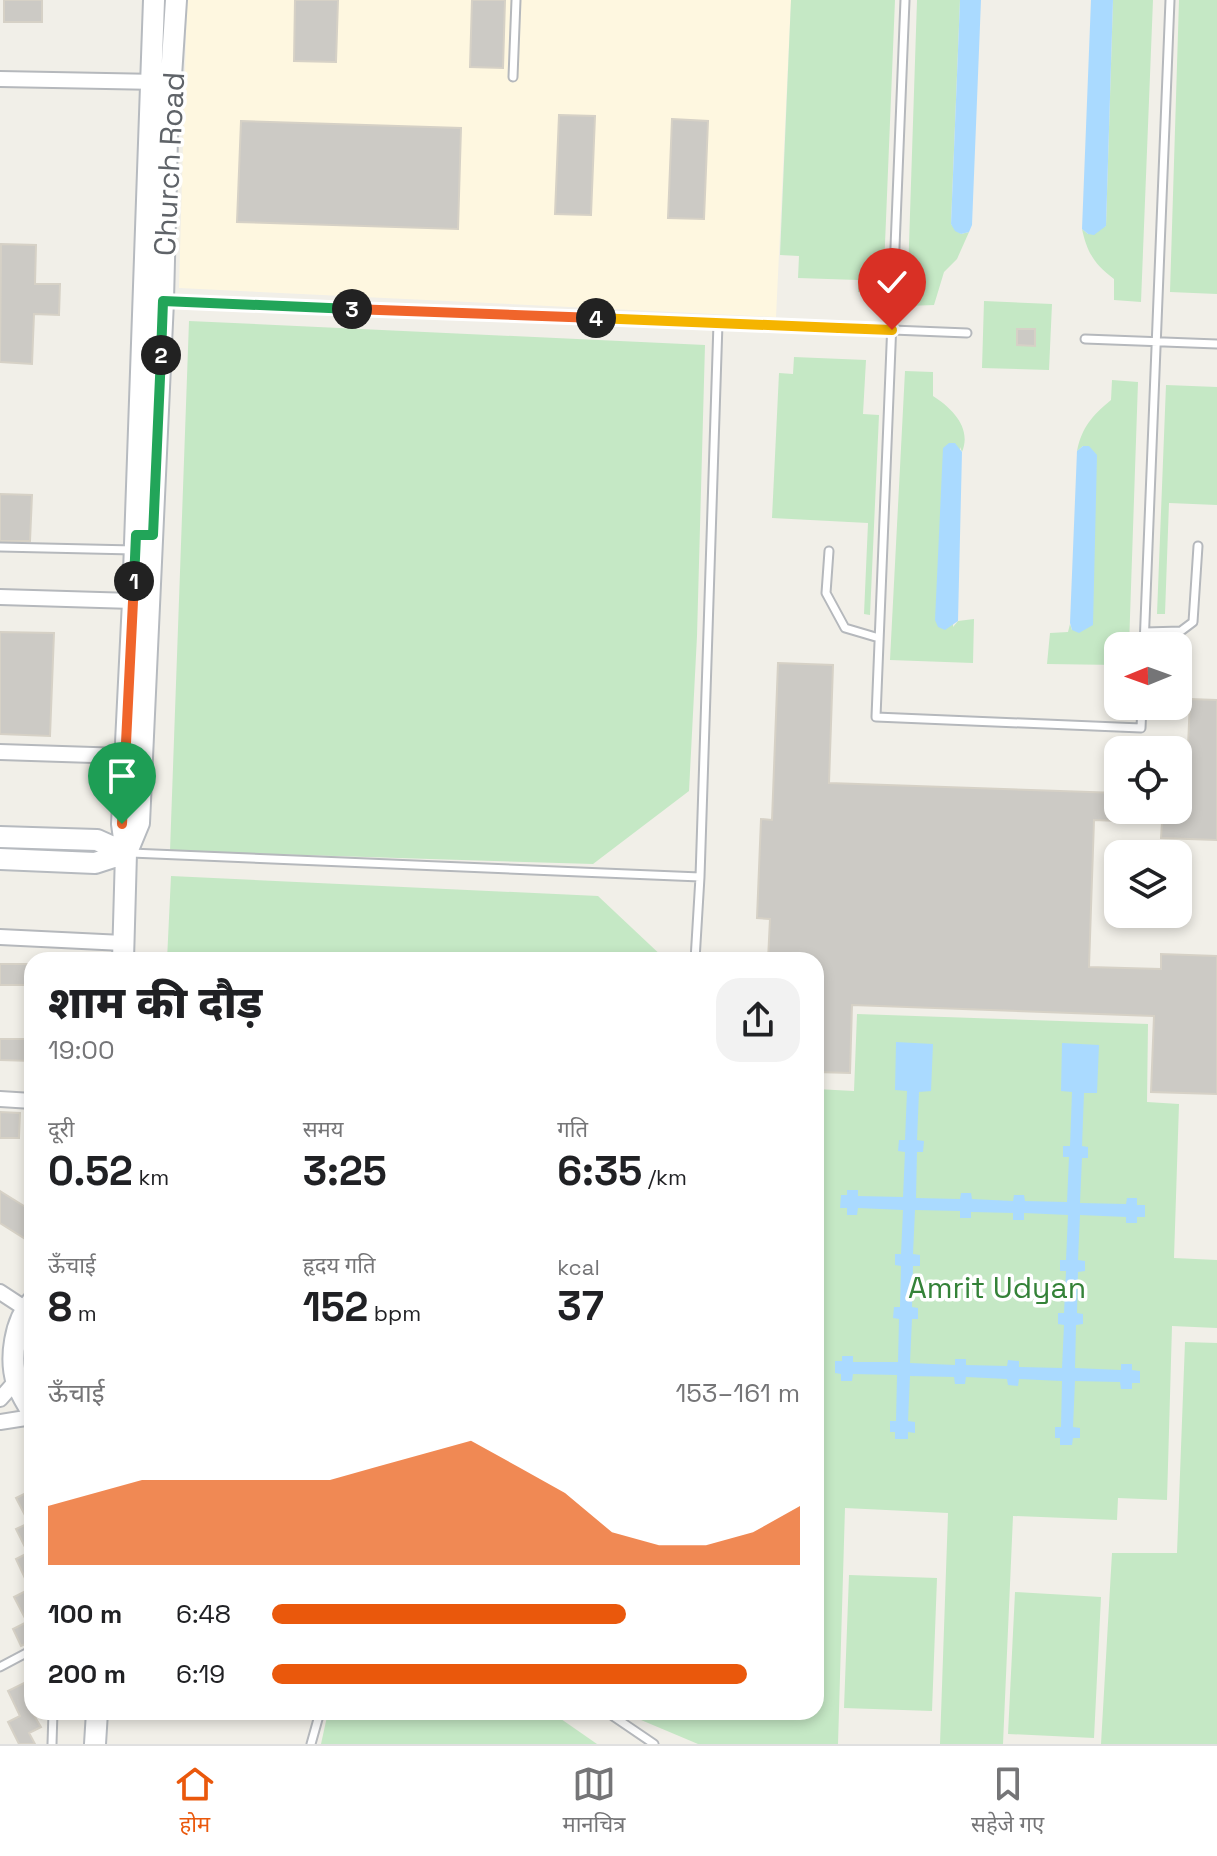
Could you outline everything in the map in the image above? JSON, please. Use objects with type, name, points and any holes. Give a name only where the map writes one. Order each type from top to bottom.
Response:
[{"type":"street","name":"Church Road","points":[[153,299],[150,81],[154,0]]},
{"type":"street","name":"Church Road","points":[[126,853],[139,823],[141,540],[153,299],[176,0]]},
{"type":"street","points":[[0,79],[172,82]]},
{"type":"street","name":"Church Road","points":[[123,952],[126,853],[122,824],[124,756],[133,601],[141,540]]},
{"type":"street","points":[[0,597],[133,601]]},
{"type":"street","points":[[0,752],[124,756]]},
{"type":"street","points":[[0,837],[97,840],[126,853]]},
{"type":"street","points":[[0,859],[95,863],[126,853]]},
{"type":"street","points":[[0,937],[123,952]]},
{"type":"street","points":[[0,1099],[24,1100]]},
{"type":"street","points":[[0,1292],[24,1304]]},
{"type":"street","points":[[24,1319],[14,1344],[16,1381],[24,1398]]},
{"type":"street","points":[[0,1399],[16,1381]]},
{"type":"street","points":[[0,1422],[24,1416]]},
{"type":"street","points":[[95,1744],[96,1720]]},
{"type":"lane","points":[[513,77],[516,0]]},
{"type":"lane","points":[[905,0],[876,717],[1141,728],[1141,720]]},
{"type":"lane","points":[[1170,0],[1145,632],[1181,631],[1193,622],[1198,546]]},
{"type":"lane","points":[[153,299],[967,333]]},
{"type":"lane","points":[[695,952],[718,323]]},
{"type":"lane","points":[[1085,339],[1217,344]]},
{"type":"lane","points":[[0,547],[141,540]]},
{"type":"lane","points":[[829,551],[826,593],[845,628],[879,638]]},
{"type":"lane","points":[[126,853],[700,877]]},
{"type":"lane","points":[[0,1667],[24,1654]]},
{"type":"lane","points":[[52,1744],[53,1720]]},
{"type":"lane","points":[[311,1744],[318,1720]]},
{"type":"lane","points":[[619,1720],[654,1744]]},
{"type":"shaded area","points":[[187,0],[791,0],[776,317],[179,288]]},
{"type":"green space","points":[[791,0],[895,0],[883,293],[858,292],[858,280],[798,278],[799,256],[780,255]]},
{"type":"green space","points":[[917,0],[960,0],[951,224],[961,234],[969,232],[957,259],[944,272],[934,305],[907,306]]},
{"type":"green space","points":[[1113,0],[1153,0],[1141,302],[1114,300],[1114,279],[1092,257],[1082,229],[1088,234],[1106,226]]},
{"type":"green space","points":[[1179,0],[1217,0],[1217,294],[1170,292]]},
{"type":"green space","points":[[984,301],[1052,304],[1049,370],[982,368]]},
{"type":"green space","points":[[189,321],[705,345],[697,636],[689,791],[593,864],[170,851]]},
{"type":"green space","points":[[794,357],[866,360],[863,414],[879,415],[870,615],[864,614],[868,523],[772,518],[779,373],[793,374]]},
{"type":"green space","points":[[905,371],[933,372],[933,396],[953,413],[964,435],[962,452],[960,447],[953,627],[958,621],[974,619],[973,663],[890,660]]},
{"type":"green space","points":[[1112,380],[1138,382],[1129,632],[1104,632],[1104,665],[1047,664],[1050,633],[1068,632],[1070,624],[1072,630],[1083,446],[1077,451],[1089,422],[1111,400]]},
{"type":"green space","points":[[1166,385],[1217,387],[1217,505],[1169,503],[1165,614],[1157,614]]},
{"type":"green space","points":[[171,876],[598,896],[658,952],[167,952]]},
{"type":"green space","name":"Amrit Udyan","points":[[857,1014],[1148,1024],[1147,1102],[1179,1104],[1174,1258],[1217,1260],[1217,1328],[1172,1326],[1167,1500],[1118,1498],[1117,1520],[1013,1516],[1003,1744],[940,1744],[948,1513],[845,1508],[838,1744],[698,1744],[641,1720],[824,1720],[824,1089],[854,1091]]},
{"type":"green space","points":[[1185,1342],[1217,1343],[1217,1744],[1101,1744],[1112,1553],[1177,1553]]},
{"type":"green space","points":[[849,1575],[937,1578],[932,1711],[844,1708]]},
{"type":"green space","points":[[1015,1592],[1101,1597],[1094,1738],[1008,1734]]},
{"type":"green space","points":[[326,1720],[562,1720],[597,1744],[321,1744]]},
{"type":"water","points":[[960,0],[981,0],[972,225],[969,232],[961,234],[951,224]]},
{"type":"water","points":[[1091,0],[1113,0],[1106,226],[1094,235],[1082,229]]},
{"type":"water","points":[[955,443],[962,452],[958,621],[945,630],[938,627],[935,620],[943,448]]},
{"type":"water","points":[[1089,446],[1097,455],[1093,625],[1079,633],[1072,630],[1070,623],[1077,451]]},
{"type":"water","points":[[896,1042],[933,1044],[931,1091],[919,1092],[917,1140],[924,1141],[923,1152],[917,1152],[916,1198],[960,1199],[961,1193],[971,1193],[972,1199],[1013,1201],[1014,1195],[1024,1195],[1025,1201],[1067,1202],[1069,1157],[1063,1157],[1063,1146],[1070,1146],[1072,1092],[1061,1091],[1062,1043],[1099,1045],[1097,1093],[1084,1093],[1082,1146],[1088,1147],[1088,1158],[1082,1158],[1080,1203],[1126,1204],[1127,1198],[1137,1198],[1137,1205],[1145,1205],[1145,1217],[1137,1217],[1137,1223],[1126,1223],[1126,1217],[1080,1215],[1078,1260],[1085,1261],[1085,1271],[1078,1272],[1077,1313],[1083,1314],[1083,1324],[1076,1325],[1075,1368],[1121,1370],[1121,1364],[1132,1364],[1132,1370],[1140,1371],[1140,1383],[1132,1383],[1132,1389],[1121,1389],[1120,1382],[1075,1381],[1073,1427],[1080,1428],[1080,1438],[1073,1438],[1072,1445],[1060,1445],[1060,1438],[1055,1438],[1055,1427],[1061,1427],[1062,1381],[1019,1379],[1018,1386],[1008,1385],[1007,1379],[966,1377],[965,1384],[955,1384],[954,1377],[910,1376],[908,1421],[915,1422],[915,1433],[908,1432],[908,1439],[895,1439],[895,1432],[890,1432],[890,1421],[896,1421],[897,1375],[853,1374],[852,1381],[841,1381],[841,1374],[835,1373],[835,1361],[842,1361],[842,1356],[853,1356],[853,1362],[898,1362],[899,1319],[893,1318],[894,1307],[900,1307],[901,1266],[895,1265],[895,1254],[901,1254],[903,1210],[858,1208],[857,1215],[847,1215],[847,1208],[840,1208],[841,1195],[847,1195],[847,1190],[858,1190],[858,1196],[903,1197],[905,1152],[898,1151],[899,1140],[905,1140],[907,1091],[895,1090]],"holes":[[[915,1210],[960,1211],[960,1218],[971,1218],[971,1212],[1013,1213],[1013,1220],[1024,1220],[1024,1213],[1068,1215],[1066,1260],[1060,1260],[1060,1271],[1066,1271],[1064,1313],[1058,1313],[1058,1324],[1064,1325],[1062,1368],[1019,1367],[1019,1361],[1008,1360],[1007,1366],[966,1365],[966,1359],[955,1359],[955,1365],[910,1363],[912,1319],[918,1319],[918,1308],[912,1307],[913,1266],[920,1266],[920,1255],[913,1254]]]},
{"type":"building","points":[[4,0],[42,0],[42,22],[4,22]]},
{"type":"building","points":[[295,0],[338,0],[336,62],[294,61]]},
{"type":"building","points":[[472,0],[505,0],[503,68],[470,67]]},
{"type":"building","points":[[559,115],[595,116],[591,215],[555,214]]},
{"type":"building","points":[[672,119],[708,121],[704,219],[668,218]]},
{"type":"building","points":[[241,121],[461,128],[458,229],[237,222]]},
{"type":"building","points":[[1,244],[36,245],[35,284],[60,284],[59,315],[34,314],[32,364],[0,362]]},
{"type":"building","points":[[1017,329],[1035,329],[1035,346],[1017,345]]},
{"type":"building","points":[[0,494],[32,495],[30,541],[0,541]]},
{"type":"building","points":[[0,632],[54,633],[50,736],[0,734]]},
{"type":"building","points":[[778,663],[833,665],[829,783],[1104,793],[1104,820],[1094,820],[1089,967],[1161,969],[1161,954],[1217,956],[1217,1094],[1151,1092],[1154,1016],[852,1005],[850,1073],[824,1072],[824,952],[768,952],[770,919],[757,918],[761,819],[772,820]]},
{"type":"building","points":[[1192,699],[1217,700],[1217,840],[1161,838],[1162,824],[1192,824],[1192,736],[1188,736]]},
{"type":"building","points":[[0,964],[24,964],[24,985],[0,985]]},
{"type":"building","points":[[0,1039],[24,1039],[24,1061],[0,1060]]},
{"type":"building","points":[[0,1112],[20,1113],[19,1138],[0,1138]]},
{"type":"building","points":[[0,1191],[24,1206],[24,1238],[0,1223]]},
{"type":"building","points":[[24,1494],[24,1513],[16,1498]]},
{"type":"building","points":[[24,1525],[24,1545],[16,1529]]},
{"type":"building","points":[[24,1555],[24,1576],[16,1559]]},
{"type":"building","points":[[24,1592],[24,1616],[14,1597]]},
{"type":"building","points":[[24,1624],[24,1645],[21,1646],[13,1629]]},
{"type":"building","points":[[24,1683],[24,1720],[37,1720],[41,1727],[29,1733],[35,1744],[19,1744],[8,1722],[20,1716],[8,1691]]},
{"type":"route","points":[[122,824],[136,535],[153,535],[163,301],[892,330]]}]
